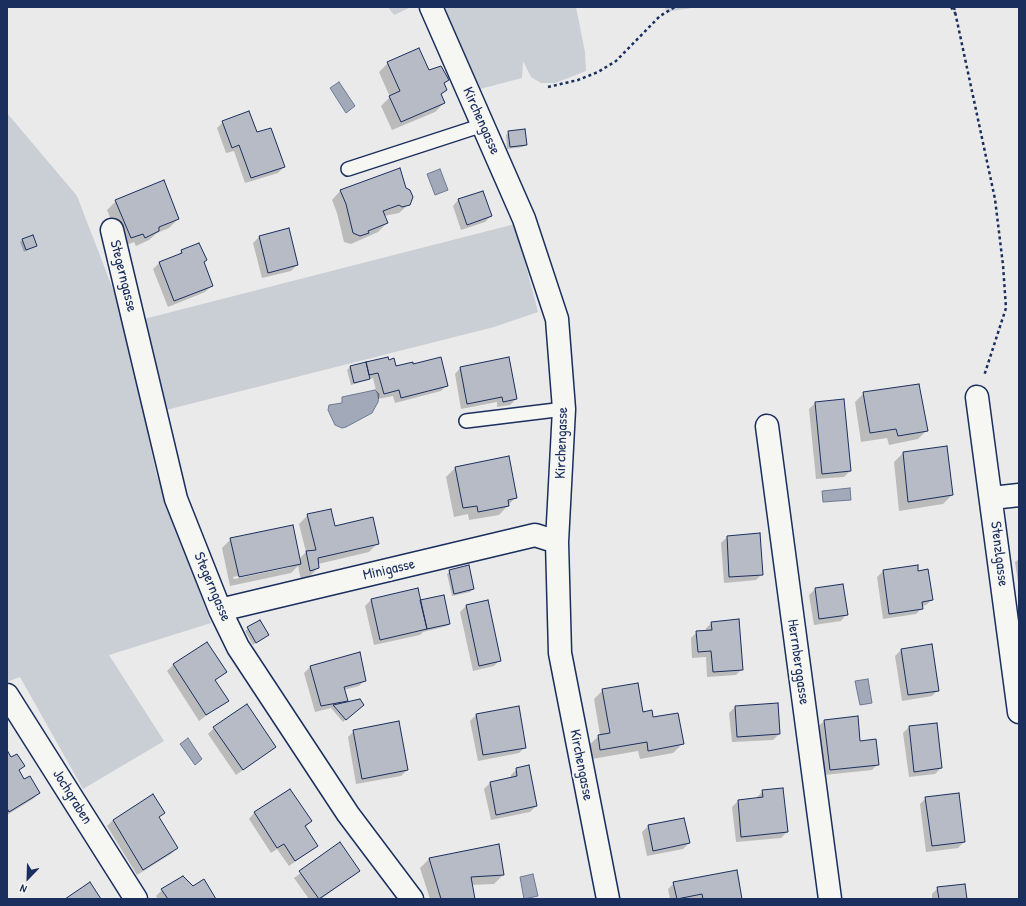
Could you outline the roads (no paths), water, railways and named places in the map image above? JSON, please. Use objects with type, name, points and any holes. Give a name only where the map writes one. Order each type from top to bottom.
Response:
[{"type":"street","name":"Kirchengasse","points":[[431,7],[524,219],[557,318],[564,409],[557,542],[560,653],[608,899]]},
{"type":"street","name":"Stegerngasse","points":[[112,230],[176,499],[220,610],[238,647],[348,814],[412,899]]},
{"type":"street","name":"Stenzlgasse","points":[[977,397],[992,498],[1019,712]]},
{"type":"street","name":"Herrnberggasse","points":[[767,426],[830,899]]},
{"type":"street","points":[[992,498],[1019,495]]},
{"type":"street","name":"Minigasse","points":[[220,610],[535,536],[557,542]]},
{"type":"street","name":"Jochgraben","points":[[7,695],[136,899]]},
{"type":"lane","points":[[348,169],[483,124]]},
{"type":"lane","points":[[466,421],[564,409]]},
{"type":"water","points":[[339,82],[355,106],[346,113],[330,88]]},
{"type":"water","points":[[440,169],[448,190],[435,195],[427,174]]},
{"type":"water","points":[[375,390],[379,394],[378,402],[372,413],[346,427],[342,428],[335,425],[328,410],[329,405],[342,403],[342,397]]},
{"type":"water","points":[[850,488],[851,500],[823,502],[822,491]]},
{"type":"water","points":[[868,679],[872,703],[860,705],[855,681]]},
{"type":"water","points":[[188,738],[202,759],[195,765],[180,744]]},
{"type":"water","points":[[533,874],[538,896],[524,899],[520,877]]}]
